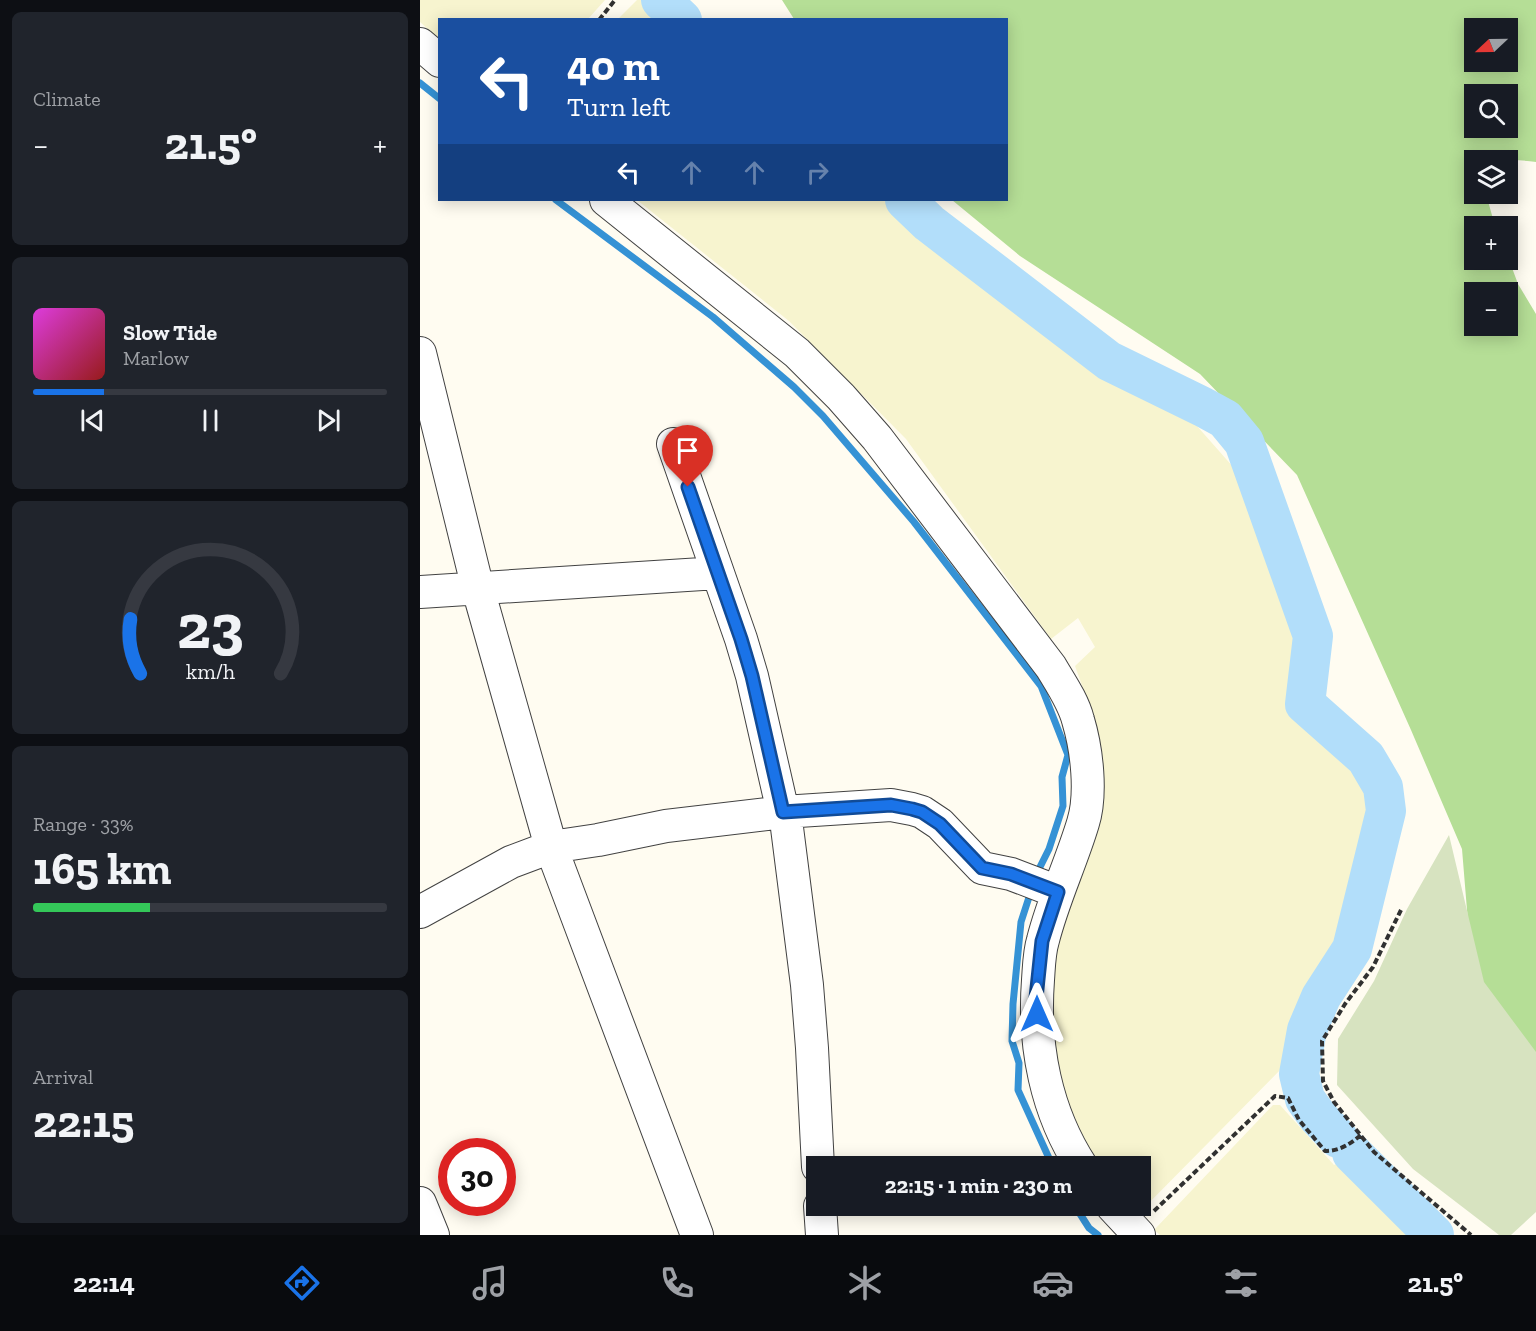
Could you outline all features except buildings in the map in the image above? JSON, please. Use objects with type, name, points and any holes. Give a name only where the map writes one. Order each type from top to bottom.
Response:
[{"type":"street","points":[[420,44],[438,59]]},
{"type":"street","points":[[607,201],[797,353],[841,397],[878,438],[1051,668],[1069,697],[1078,719],[1088,775],[1084,821],[1053,890],[1042,941],[1036,998],[1040,1060],[1048,1095],[1065,1138],[1076,1156]]},
{"type":"street","points":[[420,353],[478,589],[551,846],[697,1235]]},
{"type":"street","points":[[673,444],[752,676],[784,812],[807,985],[817,1156]]},
{"type":"street","points":[[420,592],[718,573]]},
{"type":"street","points":[[420,912],[511,862],[551,846],[598,840],[666,826],[784,812],[891,805],[922,812],[940,824],[982,868],[1053,890]]},
{"type":"street","points":[[420,1203],[433,1235]]},
{"type":"street","points":[[821,1216],[822,1235]]},
{"type":"street","points":[[1121,1216],[1136,1233]]},
{"type":"path","points":[[601,18],[615,0]]},
{"type":"path","points":[[1401,910],[1373,967],[1345,1004],[1322,1041],[1323,1081],[1334,1102],[1374,1152],[1472,1235]]},
{"type":"path","points":[[1136,1233],[1275,1096],[1288,1098],[1299,1120],[1325,1151],[1335,1151],[1361,1135]]},
{"type":"shaded area","points":[[420,0],[605,0],[589,18],[438,18],[438,38],[420,22]]},
{"type":"shaded area","points":[[637,0],[646,0],[666,18],[619,18]]},
{"type":"shaded area","points":[[638,201],[892,201],[941,252],[1122,379],[1182,409],[1249,485],[1304,641],[1295,704],[1361,776],[1369,819],[1341,938],[1296,1021],[1284,1066],[1151,1201],[1151,1156],[1091,1156],[1061,1094],[1051,1029],[1052,954],[1089,851],[1104,782],[1097,727],[1075,666],[1095,647],[1078,618],[1051,639],[906,439],[789,321]]},
{"type":"shaded area","points":[[1273,1105],[1280,1105],[1334,1165],[1348,1159],[1420,1235],[1160,1235],[1154,1230]]},
{"type":"green space","points":[[782,0],[1536,0],[1536,162],[1518,160],[1518,150],[1464,150],[1464,204],[1489,204],[1492,216],[1464,216],[1464,270],[1513,270],[1517,282],[1464,282],[1464,336],[1518,336],[1518,284],[1536,314],[1536,1141],[1486,1098],[1462,849],[1411,730],[1297,475],[1200,374],[1020,256],[953,201],[1008,201],[1008,18],[793,18]]},
{"type":"green space","points":[[1449,835],[1484,982],[1536,1052],[1536,1212],[1511,1235],[1499,1235],[1413,1169],[1337,1085],[1338,1039],[1374,981],[1407,909]]},
{"type":"waterway","points":[[661,0],[680,18]]},
{"type":"waterway","points":[[420,83],[438,97]]},
{"type":"waterway","points":[[557,201],[713,317],[794,387],[823,416],[914,522],[1041,686],[1068,755],[1062,777],[1063,806],[1049,849],[1036,875]]},
{"type":"waterway","points":[[906,201],[929,223],[1109,361],[1225,419],[1244,442],[1313,636],[1305,704],[1366,758],[1383,787],[1386,811],[1352,949],[1321,997],[1307,1030],[1299,1074],[1305,1099],[1338,1138]]},
{"type":"waterway","points":[[1031,891],[1021,922],[1012,1041],[1019,1063],[1018,1090],[1048,1156]]},
{"type":"waterway","points":[[1352,1153],[1434,1235]]},
{"type":"waterway","points":[[1081,1216],[1089,1228],[1098,1235]]},
{"type":"route","points":[[688,487],[752,676],[783,812],[891,805],[912,809],[922,812],[940,824],[982,868],[1011,874],[1058,892],[1042,941],[1036,998],[1037,1014]]}]
